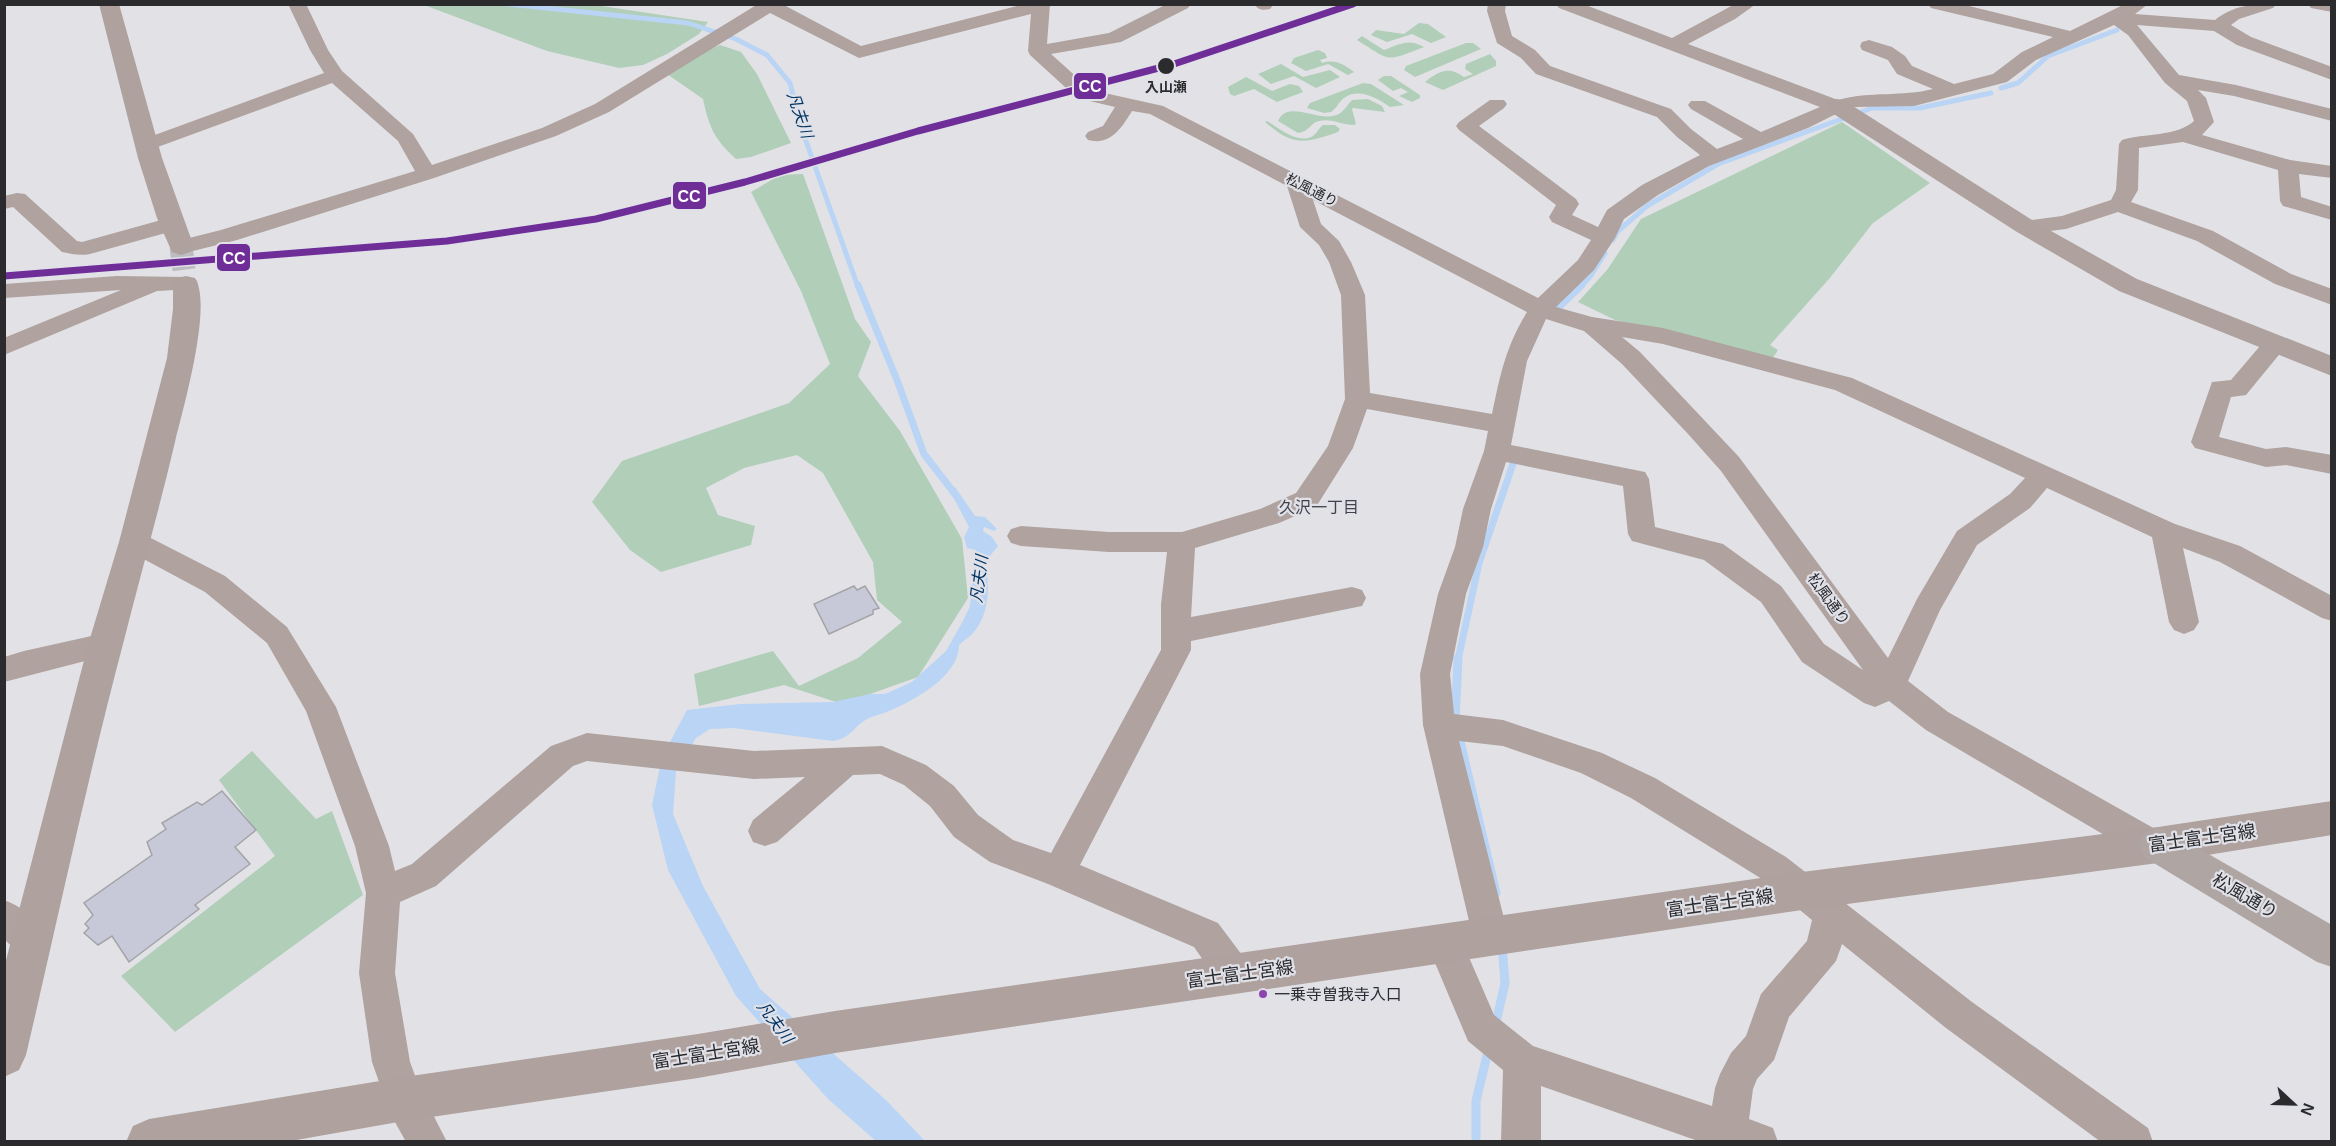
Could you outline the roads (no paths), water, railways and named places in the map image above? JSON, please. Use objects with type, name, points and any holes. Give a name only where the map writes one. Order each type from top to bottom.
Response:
[{"type":"main road","name":"松風通り","points":[[2155,845],[2331,948]]},
{"type":"street","points":[[109,4],[148,144],[181,247],[229,235],[426,174],[549,132],[602,108],[770,5],[859,52],[1041,5],[1037,51],[1114,38],[1182,4]]},
{"type":"street","points":[[297,4],[319,50],[335,75],[406,138],[426,174]]},
{"type":"street","points":[[1497,4],[1496,10],[1504,39],[1528,54],[1543,70],[1664,113],[1684,133],[1715,157]]},
{"type":"street","points":[[1565,4],[1846,112],[2026,227],[2128,285],[2331,367]]},
{"type":"street","points":[[1673,45],[1688,34],[1730,18],[1747,4]]},
{"type":"street","points":[[1936,4],[1961,7],[2074,38]]},
{"type":"street","points":[[1491,938],[1456,727],[1435,674],[1452,594],[1469,547],[1477,508],[1500,438],[1515,361],[1525,335],[1562,316],[1586,265],[1604,238],[1615,214],[1650,190],[1715,157],[1758,139],[1846,112],[1856,101],[1914,100],[2000,78],[2029,56],[2053,44],[2074,38],[2139,4]]},
{"type":"street","points":[[2219,26],[2234,15],[2267,4]]},
{"type":"street","points":[[2317,4],[2331,7]]},
{"type":"street","points":[[2115,17],[2219,26],[2244,41],[2331,74]]},
{"type":"street","points":[[2115,17],[2134,31],[2172,79],[2196,98],[2204,122],[2196,132],[2187,137]]},
{"type":"street","points":[[1869,46],[1885,50],[1900,60],[1905,70],[1954,91]]},
{"type":"street","name":"松風通り","points":[[1037,51],[1084,94],[1156,110],[1177,132],[1296,182],[1562,316],[1631,358],[1730,464],[1891,685],[1937,721],[2155,845]]},
{"type":"street","points":[[148,144],[335,75]]},
{"type":"street","points":[[2172,79],[2236,91],[2313,112],[2331,114]]},
{"type":"street","points":[[1095,136],[1110,130],[1126,104]]},
{"type":"street","points":[[1497,104],[1466,126],[1568,204],[1560,216],[1604,238]]},
{"type":"street","points":[[1698,105],[1758,139]]},
{"type":"street","points":[[2119,205],[2127,190],[2129,144],[2144,138],[2187,137],[2288,166],[2331,172]]},
{"type":"street","points":[[2288,166],[2291,201],[2331,214]]},
{"type":"street","points":[[1021,536],[1109,542],[1182,542],[1269,516],[1306,500],[1340,448],[1358,399],[1353,295],[1329,241],[1311,227],[1296,182]]},
{"type":"street","points":[[4,204],[17,199],[70,247],[82,249],[172,224]]},
{"type":"street","points":[[2026,227],[2066,222],[2119,205],[2205,236],[2283,279],[2331,298]]},
{"type":"street","points":[[4,291],[117,283],[171,284]]},
{"type":"street","points":[[4,347],[171,284]]},
{"type":"street","points":[[4,1054],[105,645],[135,542],[181,358],[188,309],[171,284]]},
{"type":"street","points":[[1562,316],[1664,336],[1843,384],[2165,531],[2230,554],[2331,610]]},
{"type":"street","points":[[2275,345],[2237,389],[2221,388],[2204,442],[2266,458],[2286,456],[2331,465]]},
{"type":"street","points":[[1358,399],[1636,479],[1642,534],[1713,552],[1771,594],[1813,653],[1875,694],[1891,685],[1927,607],[1967,538],[2020,501],[2044,476]]},
{"type":"street","points":[[2165,531],[2184,622]]},
{"type":"street","points":[[135,542],[215,584],[277,635],[320,707],[372,846],[383,893],[377,973],[391,1062],[404,1099],[428,1142]]},
{"type":"street","points":[[1059,872],[1176,650],[1176,604],[1182,542]]},
{"type":"street","points":[[1176,632],[1352,598]]},
{"type":"street","points":[[4,670],[24,663],[105,645]]},
{"type":"street","points":[[1456,727],[1503,733],[1591,763],[1643,788],[1774,868],[1959,1015],[2134,1142]]},
{"type":"street","points":[[383,893],[424,875],[562,756],[587,747],[754,765],[882,760],[915,775],[942,796],[966,826],[1002,851],[1059,872],[1206,935],[1235,975]]},
{"type":"street","points":[[765,831],[845,762]]},
{"type":"street","name":"富士富士宮線","points":[[149,1142],[404,1099],[698,1056],[835,1032],[1445,944],[1816,903],[2155,845],[2331,818]]},
{"type":"street","points":[[1445,944],[1481,1028],[1522,1061],[1743,1136],[1734,1088],[1744,1066],[1761,1047],[1774,1007],[1822,949],[1816,903]]},
{"type":"street","points":[[4,916],[33,942]]},
{"type":"street","points":[[1521,1142],[1522,1061]]},
{"type":"water","points":[[955,487],[975,516],[985,517],[997,529],[994,531],[984,527],[983,531],[992,537],[998,546],[985,562],[988,589],[983,616],[974,632],[959,645],[957,657],[943,678],[908,702],[862,722],[839,740],[734,728],[710,729],[696,738],[676,771],[673,814],[703,886],[760,989],[886,1100],[925,1141],[876,1141],[828,1099],[736,996],[668,870],[652,805],[662,757],[687,710],[740,704],[833,702],[870,694],[885,694],[912,682],[946,651],[970,606],[976,550],[967,548],[964,537],[969,527],[950,491]]},
{"type":"waterway","name":"凡夫川","points":[[508,4],[688,23],[736,39],[767,55],[790,83],[801,127],[858,287]]},
{"type":"waterway","points":[[2001,88],[2018,83],[2048,56],[2117,30]]},
{"type":"waterway","points":[[1613,240],[1617,232],[1647,206],[1718,164],[1872,108],[1920,108],[1991,93]]},
{"type":"waterway","points":[[1582,285],[1590,277],[1605,253]]},
{"type":"waterway","name":"凡夫川","points":[[858,285],[924,454],[958,498]]},
{"type":"waterway","points":[[1555,311],[1582,285]]},
{"type":"waterway","points":[[1458,660],[1479,563],[1514,461]]},
{"type":"waterway","points":[[1455,722],[1458,658]]},
{"type":"waterway","points":[[1458,733],[1496,893]]},
{"type":"waterway","points":[[1495,1027],[1505,983],[1502,944]]},
{"type":"waterway","points":[[1476,1142],[1476,1101],[1489,1047]]},
{"type":"tunnel","points":[[181,247],[186,284]]},
{"type":"place","name":"入山瀬","points":[[1166,66]]},
{"type":"place","name":"一乗寺曽我寺入口","points":[[1263,994]]},
{"type":"district","name":"久沢一丁目","points":[[1319,507]]}]
